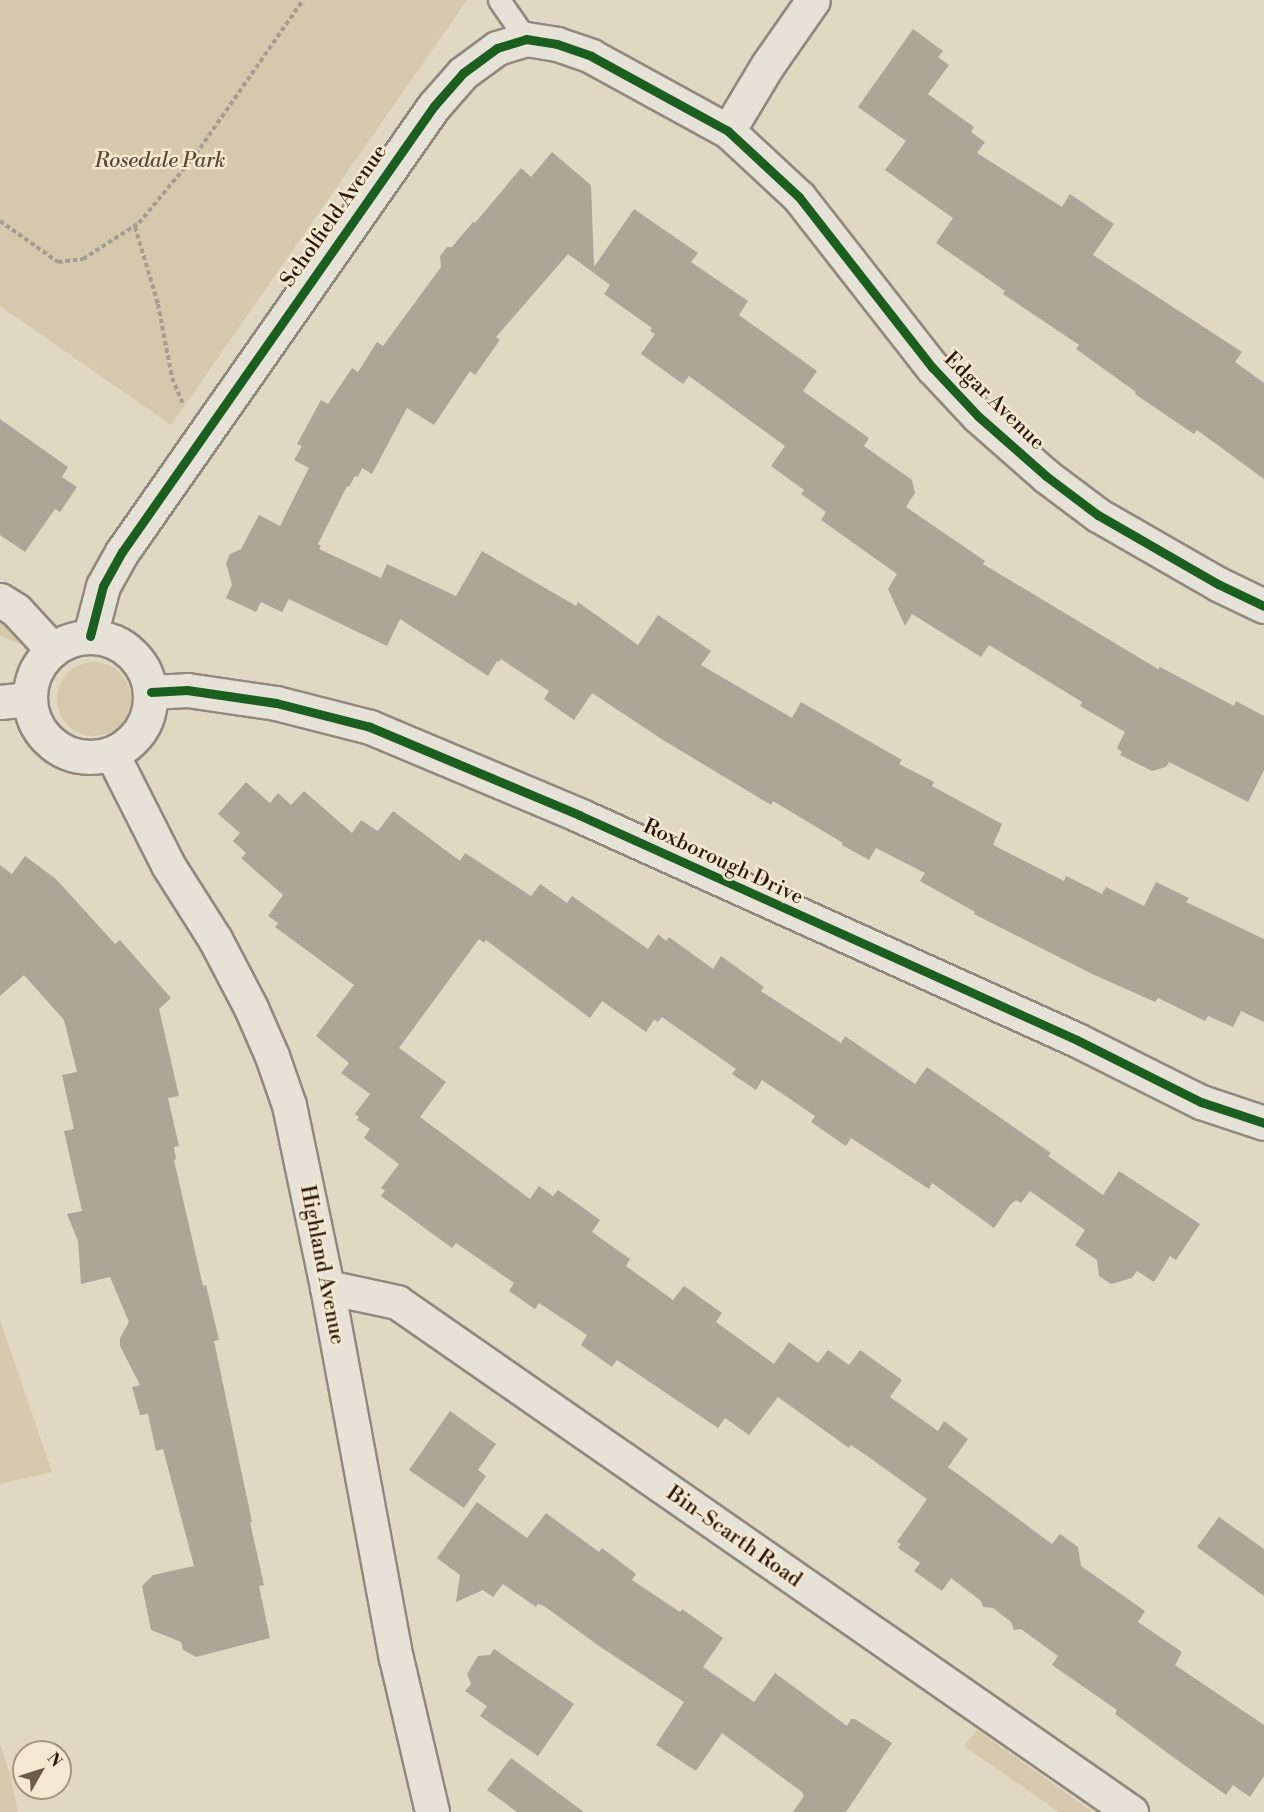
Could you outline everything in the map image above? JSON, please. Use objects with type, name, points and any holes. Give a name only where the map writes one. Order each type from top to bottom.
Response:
[{"type":"street","points":[[728,131],[767,66],[813,0]]},
{"type":"street","name":"Scholfield Avenue","points":[[90,636],[103,586],[122,552],[434,105],[463,73],[497,48],[526,39],[557,44],[591,56],[728,131]]},
{"type":"street","name":"Edgar Avenue","points":[[728,131],[799,197],[932,367],[978,416],[1046,476],[1098,516],[1218,584],[1264,606]]},
{"type":"street","points":[[0,600],[16,610],[52,649]]},
{"type":"street","points":[[90,636],[116,643],[138,659],[147,675],[151,692],[149,712],[142,730],[129,744],[112,754],[93,758],[74,756],[57,748],[42,735],[33,718],[15,700],[52,649],[76,638],[90,636]]},
{"type":"street","name":"Roxborough Drive","points":[[151,692],[188,690],[276,703],[370,727],[579,815],[1077,1040],[1201,1102],[1264,1123]]},
{"type":"street","name":"Highland Avenue","points":[[112,754],[168,865],[215,939],[236,978],[272,1056],[289,1105],[327,1287],[396,1658],[432,1812]]},
{"type":"street","name":"Bin-Scarth Road","points":[[327,1287],[397,1302],[1131,1812]]},
{"type":"lane","points":[[499,0],[526,39]]},
{"type":"path","points":[[0,221],[58,262],[83,259],[135,226],[195,154],[303,0]]},
{"type":"path","points":[[135,226],[158,304],[172,378],[197,444]]},
{"type":"green space","name":"Rosedale Park","points":[[0,0],[467,0],[171,425],[0,306]]},
{"type":"green space","points":[[0,615],[18,633],[19,644],[0,636]]},
{"type":"green space","points":[[94,662],[115,668],[125,678],[131,699],[125,720],[115,730],[94,736],[73,730],[63,720],[57,699],[63,678],[73,668]]},
{"type":"green space","points":[[0,1320],[52,1472],[0,1484]]},
{"type":"green space","points":[[977,1730],[1093,1812],[1059,1812],[964,1746]]},
{"type":"green space","points":[[0,1743],[12,1784],[12,1800],[15,1800],[18,1812],[0,1812]]},
{"type":"building","points":[[913,29],[943,51],[938,57],[949,65],[928,94],[974,127],[971,132],[985,142],[977,153],[1062,207],[1070,194],[1114,224],[1093,255],[1242,352],[1235,362],[1264,383],[1264,479],[1197,430],[1194,434],[1135,394],[1136,392],[1076,349],[1079,345],[1003,294],[1005,291],[936,243],[953,218],[885,170],[906,141],[858,107]]},
{"type":"building","points":[[552,152],[591,185],[594,267],[634,209],[698,253],[691,262],[748,301],[739,315],[817,371],[803,391],[869,438],[864,446],[912,480],[915,493],[906,507],[985,561],[983,564],[1158,669],[1160,667],[1234,706],[1236,701],[1264,716],[1264,770],[1248,802],[1169,762],[1166,767],[1152,771],[1120,755],[1122,752],[1117,748],[1125,732],[1080,706],[1082,702],[989,645],[981,657],[912,614],[905,626],[888,589],[897,574],[821,520],[826,512],[801,494],[804,490],[771,466],[785,446],[689,376],[683,384],[641,354],[655,334],[650,331],[652,328],[604,294],[610,285],[568,254],[496,337],[500,340],[475,375],[470,371],[434,425],[407,408],[372,474],[362,468],[358,477],[355,476],[349,487],[347,486],[318,544],[321,546],[319,549],[381,578],[387,564],[456,596],[482,551],[576,606],[578,602],[638,645],[658,615],[711,651],[701,665],[792,718],[801,702],[902,760],[899,764],[934,782],[932,786],[1002,824],[993,845],[1064,881],[1066,876],[1102,894],[1106,887],[1144,906],[1156,882],[1189,898],[1186,902],[1264,939],[1264,1022],[1241,1011],[1233,1027],[1208,1016],[1205,1021],[1158,998],[1155,1002],[1090,973],[974,914],[975,912],[920,881],[925,873],[876,848],[869,860],[842,845],[843,843],[773,801],[771,805],[663,740],[592,693],[574,720],[544,699],[549,691],[501,659],[497,661],[488,676],[400,619],[387,646],[289,599],[282,612],[261,602],[256,612],[226,598],[232,585],[226,563],[230,554],[241,549],[259,515],[280,526],[309,468],[294,460],[302,446],[297,444],[321,400],[328,404],[352,368],[358,372],[377,342],[383,346],[441,267],[440,256],[447,247],[452,247],[473,222],[475,223],[521,168],[531,177]]},
{"type":"building","points":[[0,419],[68,467],[62,477],[77,487],[60,512],[55,509],[25,552],[0,535]]},
{"type":"building","points":[[246,782],[270,803],[278,793],[291,805],[304,791],[352,833],[361,820],[378,831],[393,811],[460,861],[465,853],[531,896],[540,884],[567,903],[572,896],[648,949],[658,934],[666,941],[669,937],[713,969],[721,956],[764,987],[761,991],[841,1043],[845,1036],[915,1084],[927,1067],[1051,1153],[1048,1156],[1103,1195],[1119,1171],[1200,1224],[1176,1260],[1170,1256],[1154,1282],[1137,1271],[1132,1278],[1111,1284],[1099,1276],[1097,1260],[1075,1245],[1085,1230],[1030,1191],[1021,1203],[1016,1200],[1010,1205],[994,1228],[932,1183],[929,1189],[851,1138],[846,1146],[811,1122],[815,1116],[762,1080],[756,1090],[732,1074],[736,1069],[662,1017],[658,1022],[654,1020],[646,1032],[602,1001],[590,1018],[486,940],[484,943],[479,939],[399,1048],[446,1082],[420,1117],[530,1199],[539,1186],[553,1196],[558,1190],[600,1220],[592,1232],[630,1259],[626,1266],[673,1300],[684,1286],[722,1313],[716,1322],[774,1364],[789,1342],[818,1363],[828,1350],[849,1365],[860,1350],[902,1380],[890,1397],[938,1431],[944,1421],[968,1439],[948,1467],[1052,1544],[1060,1534],[1078,1547],[1081,1566],[1145,1611],[1138,1622],[1182,1652],[1175,1665],[1264,1725],[1264,1776],[1250,1797],[1233,1785],[1226,1795],[1169,1754],[1115,1714],[1117,1710],[1052,1665],[1058,1656],[1021,1629],[1014,1630],[1011,1622],[993,1608],[983,1607],[981,1601],[951,1578],[942,1591],[914,1571],[920,1563],[898,1548],[901,1544],[897,1542],[927,1499],[863,1453],[851,1445],[849,1448],[778,1397],[749,1435],[725,1418],[718,1428],[617,1360],[612,1367],[581,1345],[587,1335],[539,1303],[535,1309],[509,1291],[514,1283],[456,1243],[452,1248],[381,1196],[385,1190],[381,1188],[399,1164],[364,1138],[370,1129],[357,1120],[359,1117],[355,1114],[370,1094],[341,1073],[349,1063],[316,1036],[354,985],[275,927],[278,923],[268,916],[283,895],[241,858],[246,853],[233,841],[240,833],[218,814]]},
{"type":"building","points":[[25,856],[56,879],[115,944],[120,940],[171,998],[159,1009],[179,1096],[168,1098],[179,1146],[174,1147],[176,1159],[174,1160],[203,1286],[206,1285],[219,1340],[214,1341],[264,1585],[259,1586],[270,1638],[196,1657],[183,1650],[181,1642],[151,1630],[142,1586],[153,1575],[194,1566],[163,1449],[156,1451],[148,1414],[140,1415],[132,1387],[140,1385],[120,1346],[120,1338],[129,1322],[110,1277],[81,1284],[78,1241],[67,1214],[82,1211],[64,1131],[74,1129],[62,1075],[77,1072],[64,1020],[24,975],[0,996],[0,865],[12,874]]},
{"type":"building","points":[[450,1411],[496,1444],[478,1470],[486,1476],[464,1508],[409,1470]]},
{"type":"building","points":[[477,1502],[527,1538],[546,1513],[599,1552],[602,1548],[636,1574],[632,1580],[680,1612],[682,1609],[723,1638],[703,1667],[754,1702],[775,1673],[847,1726],[851,1719],[855,1719],[892,1743],[846,1812],[793,1812],[804,1796],[802,1792],[722,1733],[696,1771],[656,1745],[684,1702],[599,1646],[544,1606],[538,1604],[536,1607],[503,1584],[493,1597],[483,1590],[456,1602],[460,1575],[437,1558]]},
{"type":"building","points":[[1219,1517],[1264,1549],[1264,1596],[1197,1547]]},
{"type":"building","points":[[494,1649],[574,1704],[538,1756],[480,1716],[487,1706],[465,1691],[471,1684],[467,1674],[478,1656],[490,1655]]},
{"type":"building","points":[[511,1758],[584,1812],[517,1812],[487,1790]]},
{"type":"cycle path","points":[[90,636],[103,586],[122,552],[434,106],[463,73],[497,48],[526,39],[557,44],[591,56],[728,131],[799,197],[932,367],[978,416],[1046,476],[1098,515],[1218,584],[1264,606]]},
{"type":"cycle path","points":[[151,692],[187,690],[276,703],[370,727],[579,815],[1077,1040],[1201,1102],[1264,1123]]}]
